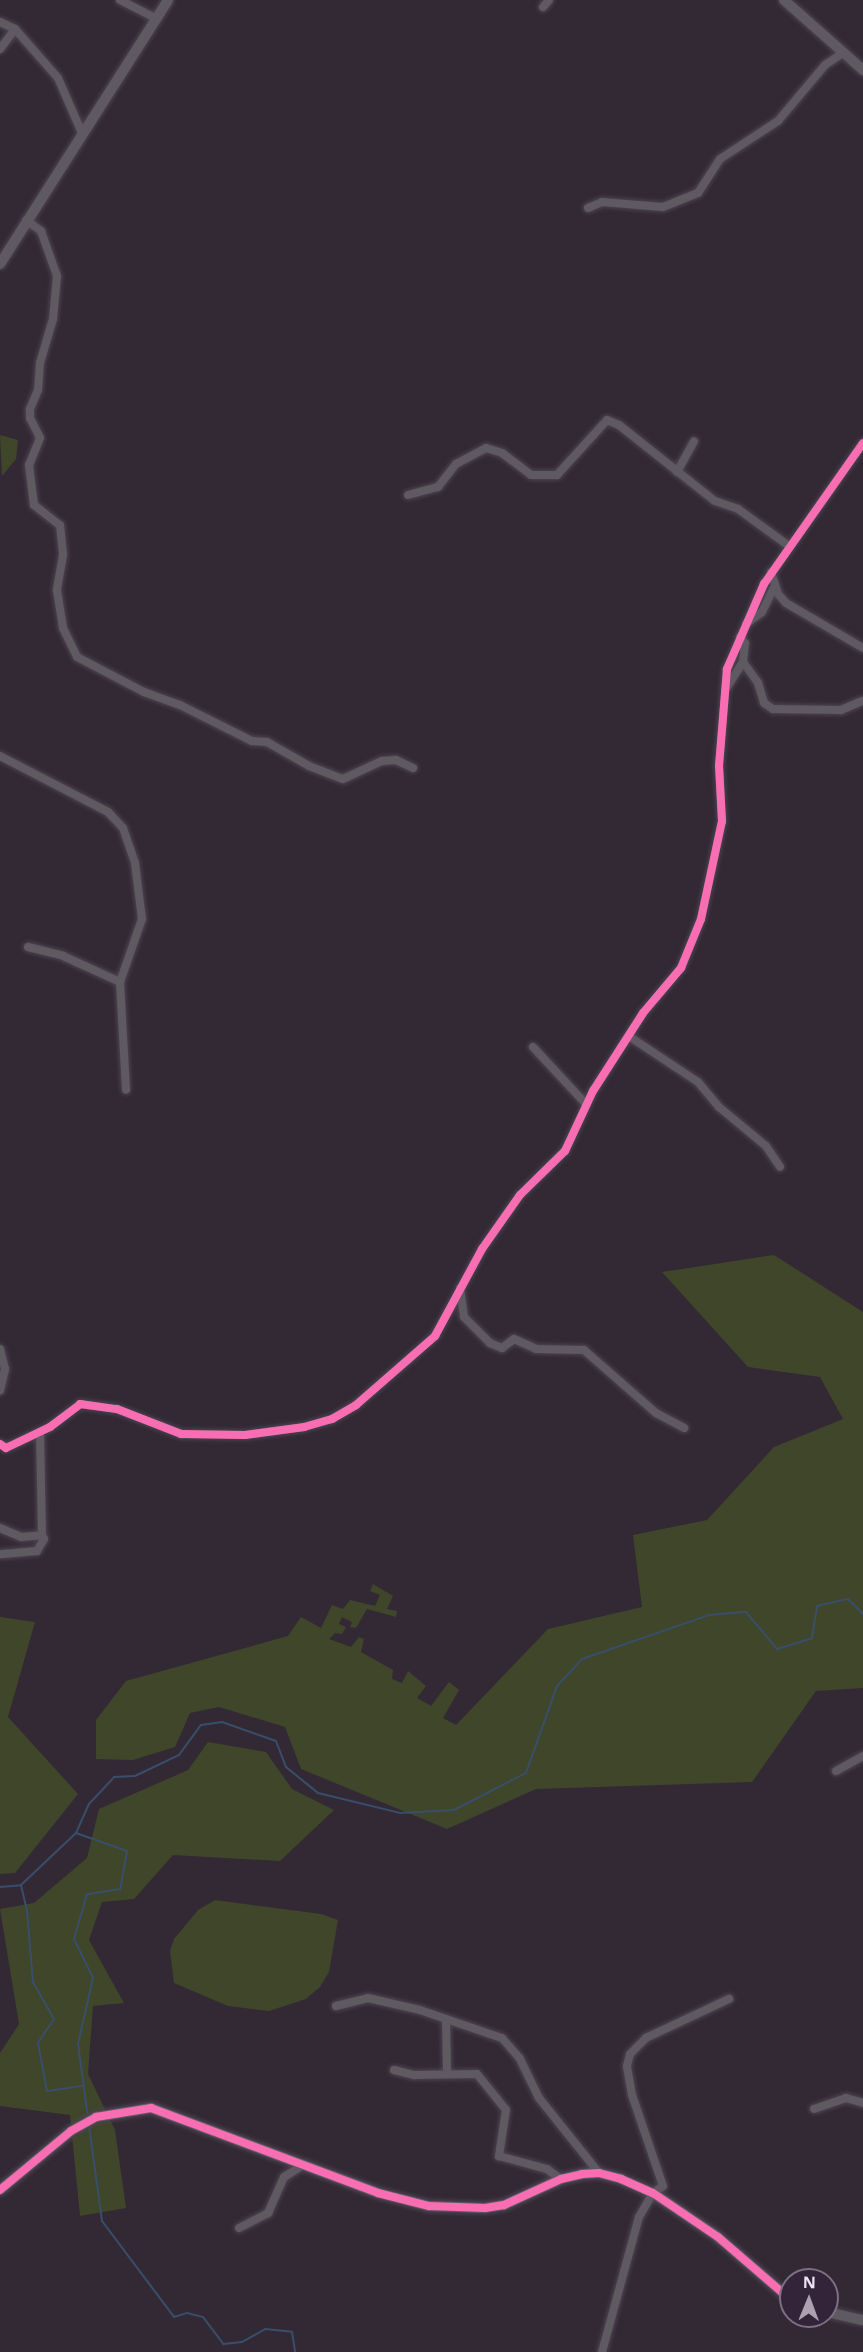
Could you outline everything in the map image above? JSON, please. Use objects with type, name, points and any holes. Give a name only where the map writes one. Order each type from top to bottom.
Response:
[{"type":"street","points":[[120,0],[154,17]]},
{"type":"street","points":[[0,264],[81,131],[154,17],[168,0]]},
{"type":"street","points":[[784,0],[863,70]]},
{"type":"street","points":[[0,22],[15,29],[58,78],[81,131]]},
{"type":"street","points":[[0,49],[15,29]]},
{"type":"street","points":[[588,208],[602,202],[663,207],[698,193],[720,159],[778,121],[825,65],[843,53]]},
{"type":"street","points":[[26,220],[41,231],[57,276],[53,319],[40,363],[38,390],[30,409],[30,418],[40,438],[28,465],[34,505],[60,525],[63,555],[57,590],[63,628],[77,657],[133,687],[252,741],[267,742],[309,766],[343,779],[382,761],[396,760],[413,768]]},
{"type":"street","points":[[408,495],[438,488],[456,464],[486,448],[502,453],[531,475],[557,475],[607,420],[619,424],[716,501],[738,509],[789,546]]},
{"type":"street","points":[[677,472],[694,441]]},
{"type":"street","points":[[2,1445],[40,1432],[74,1407],[91,1404],[117,1409],[167,1431],[194,1435],[262,1434],[332,1419],[368,1396],[412,1353],[431,1341],[460,1284],[520,1195],[565,1151],[586,1104],[643,1013],[681,968],[701,919],[722,821],[719,766],[727,669],[771,572],[863,443]]},
{"type":"street","points":[[771,572],[775,585],[786,603],[863,648]]},
{"type":"street","points":[[746,624],[762,612],[775,585]]},
{"type":"street","points":[[724,691],[743,662],[745,643],[740,637]]},
{"type":"street","points":[[743,662],[758,683],[764,703],[773,709],[841,710],[862,701]]},
{"type":"street","points":[[0,756],[108,812],[123,828],[135,863],[142,919],[120,982],[126,1090]]},
{"type":"street","points":[[28,948],[63,956],[120,982]]},
{"type":"street","points":[[630,1037],[698,1082],[720,1107],[766,1146],[780,1167]]},
{"type":"street","points":[[533,1047],[586,1104]]},
{"type":"street","points":[[460,1284],[464,1317],[490,1343],[502,1348],[514,1339],[536,1349],[584,1350],[656,1413],[684,1428]]},
{"type":"street","points":[[0,1349],[5,1369],[0,1390]]},
{"type":"street","points":[[0,1554],[38,1551],[44,1539],[42,1535],[40,1432]]},
{"type":"street","points":[[0,1528],[21,1537],[42,1535]]},
{"type":"street","points":[[836,1771],[863,1756]]},
{"type":"street","points":[[336,2006],[368,1998],[487,2030],[508,2043],[539,2098],[599,2173]]},
{"type":"street","points":[[602,2352],[631,2238],[653,2193],[663,2186],[663,2179],[632,2095],[627,2066],[630,2054],[646,2038],[729,1999]]},
{"type":"street","points":[[446,2019],[447,2072]]},
{"type":"street","points":[[394,2070],[414,2075],[447,2072],[477,2074],[506,2110],[499,2156],[547,2169],[561,2179]]},
{"type":"street","points":[[814,2109],[846,2098],[863,2103]]},
{"type":"street","points":[[0,2190],[71,2131],[96,2117],[151,2108],[378,2193],[429,2206],[504,2205],[561,2179],[599,2173],[653,2193],[718,2237],[779,2290]]},
{"type":"street","points":[[239,2228],[268,2213],[284,2177],[303,2164]]},
{"type":"street","points":[[839,2315],[863,2320]]},
{"type":"green space","points":[[0,435],[18,440],[16,459],[2,476]]},
{"type":"green space","points":[[774,1255],[863,1312],[863,1688],[816,1691],[752,1782],[536,1789],[447,1829],[301,1769],[285,1727],[219,1707],[190,1713],[175,1747],[133,1760],[96,1759],[96,1720],[126,1681],[288,1636],[301,1617],[321,1628],[332,1605],[343,1609],[350,1600],[375,1606],[380,1595],[370,1591],[373,1584],[393,1596],[387,1609],[397,1611],[396,1617],[367,1609],[356,1628],[350,1627],[352,1622],[342,1617],[339,1624],[346,1627],[342,1634],[335,1633],[329,1639],[351,1647],[359,1637],[364,1639],[361,1652],[393,1670],[392,1679],[402,1683],[408,1671],[426,1686],[417,1698],[431,1706],[449,1682],[459,1690],[443,1718],[456,1725],[548,1629],[642,1607],[633,1535],[707,1520],[774,1447],[843,1419],[820,1377],[748,1367],[662,1272]]},
{"type":"green space","points":[[0,1617],[35,1622],[8,1717],[78,1794],[15,1873],[0,1874]]},
{"type":"green space","points":[[208,1742],[266,1752],[292,1789],[334,1810],[280,1861],[173,1855],[134,1899],[102,1902],[89,1940],[124,2003],[93,2006],[88,2074],[115,2130],[126,2208],[80,2216],[70,2115],[0,2106],[0,2053],[19,2024],[0,1909],[34,1903],[87,1858],[99,1809],[188,1770]]},
{"type":"green space","points":[[215,1900],[321,1914],[338,1920],[329,1972],[320,1987],[306,1999],[269,2011],[228,2006],[174,1983],[170,1951],[174,1939],[198,1910]]},
{"type":"waterway","points":[[0,1887],[21,1885],[76,1833],[89,1804],[114,1777],[135,1776],[179,1755],[201,1725],[222,1722],[276,1741],[286,1767],[318,1793],[400,1813],[454,1810],[526,1773],[557,1686],[582,1659],[709,1615],[746,1612],[777,1649],[812,1638],[817,1606],[848,1599],[863,1614]]},
{"type":"waterway","points":[[76,1833],[127,1851],[120,1889],[87,1894],[74,1939],[93,1978],[78,2044],[88,2118]]},
{"type":"waterway","points":[[21,1885],[27,1911],[33,1982],[54,2019],[38,2043],[47,2091],[84,2086]]},
{"type":"waterway","points":[[89,2126],[102,2221],[174,2317],[187,2313],[203,2317],[223,2344],[242,2342],[265,2329],[292,2332],[295,2352]]},
{"type":"cycle path","points":[[0,1444],[6,1448],[50,1427],[80,1404],[117,1409],[181,1434],[245,1435],[304,1427],[332,1419],[356,1405],[435,1336],[482,1249],[520,1195],[565,1151],[593,1091],[643,1013],[681,968],[701,919],[722,821],[719,766],[727,669],[764,584],[863,443]]},
{"type":"cycle path","points":[[0,2190],[71,2131],[96,2117],[151,2108],[378,2193],[429,2206],[485,2208],[504,2205],[561,2179],[582,2174],[599,2173],[621,2179],[653,2193],[718,2237],[779,2290]]}]
